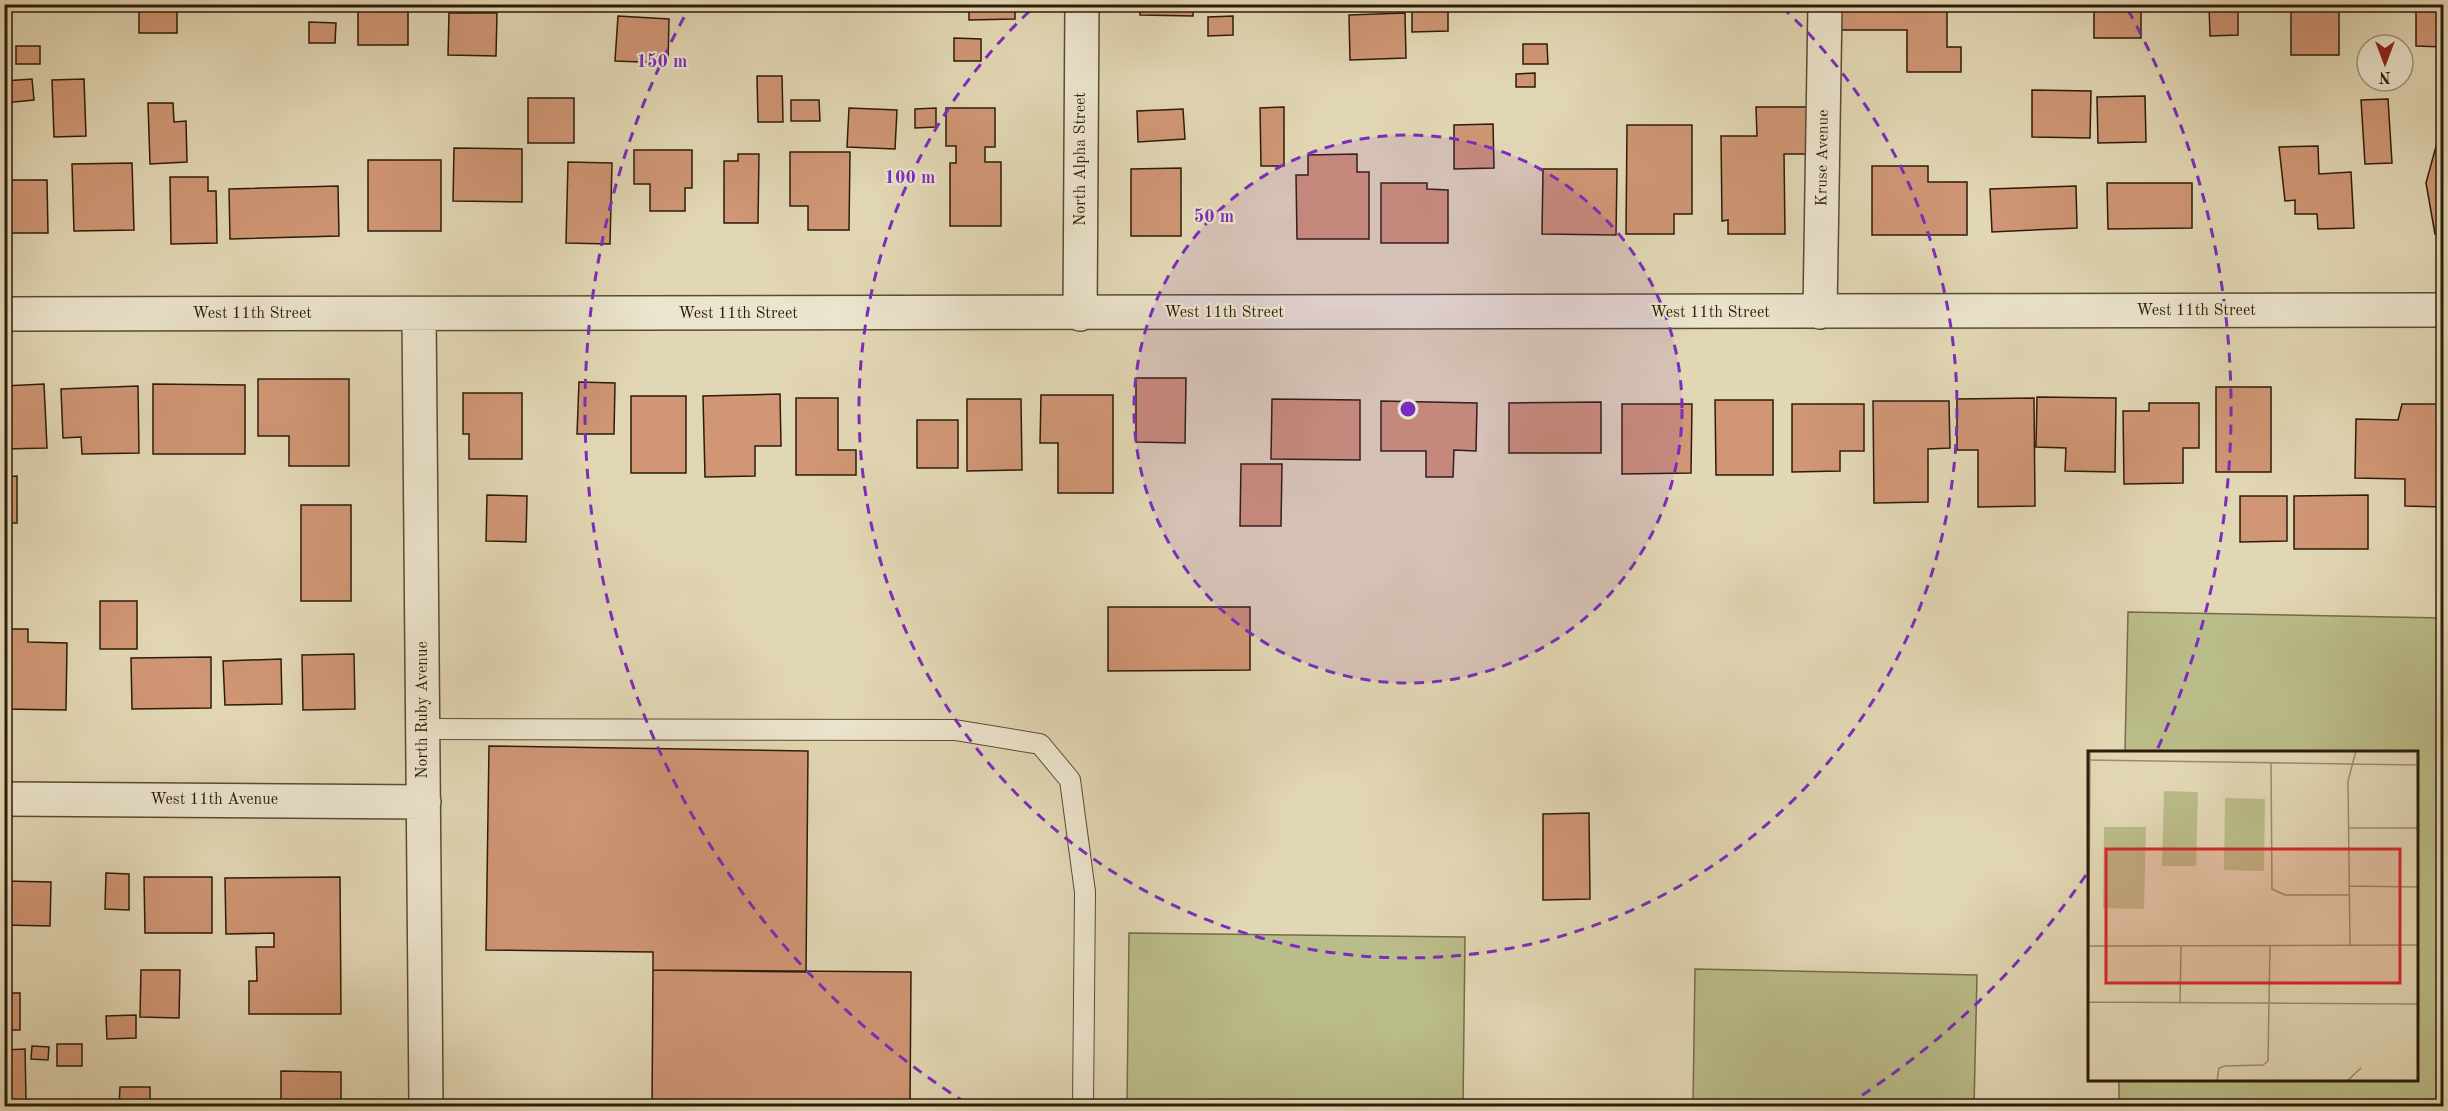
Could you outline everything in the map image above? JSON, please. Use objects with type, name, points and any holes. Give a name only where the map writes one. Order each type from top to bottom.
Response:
[{"type":"street","name":"North Alpha Street","points":[[1080,314],[1082,4]]},
{"type":"street","name":"Kruse Avenue","points":[[1820,312],[1826,4]]},
{"type":"street","name":"West 11th Street","points":[[4,314],[2444,310]]},
{"type":"street","name":"North Ruby Avenue","points":[[419,314],[426,1107]]},
{"type":"street","name":"West 11th Avenue","points":[[4,799],[424,802]]},
{"type":"lane","points":[[424,729],[955,730],[1040,744],[1070,780],[1085,892],[1083,1107]]},
{"type":"green space","points":[[2128,612],[2443,618],[2443,1106],[2119,1106],[2119,1081],[2418,1081],[2418,751],[2125,751]]},
{"type":"green space","points":[[1129,933],[1465,937],[1463,1106],[1127,1106]]},
{"type":"green space","points":[[1695,969],[1977,975],[1974,1106],[1693,1106]]},
{"type":"building","points":[[139,4],[177,4],[177,33],[139,33]]},
{"type":"building","points":[[358,4],[408,4],[408,45],[358,45]]},
{"type":"building","points":[[969,4],[1015,4],[1015,19],[969,20]]},
{"type":"building","points":[[1140,4],[1193,4],[1193,16],[1140,15]]},
{"type":"building","points":[[1412,4],[1448,4],[1448,31],[1412,32]]},
{"type":"building","points":[[1786,4],[1812,4],[1812,10],[1786,11]]},
{"type":"building","points":[[1835,4],[1947,4],[1947,47],[1961,47],[1961,72],[1907,72],[1907,30],[1835,30]]},
{"type":"building","points":[[2094,4],[2141,4],[2141,38],[2094,38]]},
{"type":"building","points":[[2209,4],[2238,4],[2238,35],[2210,36]]},
{"type":"building","points":[[2416,4],[2444,4],[2444,47],[2416,46]]},
{"type":"building","points":[[2291,10],[2339,10],[2339,55],[2291,55]]},
{"type":"building","points":[[449,13],[497,13],[496,56],[448,55]]},
{"type":"building","points":[[1405,13],[1406,58],[1350,60],[1349,15]]},
{"type":"building","points":[[618,16],[669,19],[668,63],[615,61]]},
{"type":"building","points":[[1233,16],[1233,35],[1208,36],[1208,17]]},
{"type":"building","points":[[309,22],[336,23],[335,43],[309,43]]},
{"type":"building","points":[[954,38],[981,39],[981,61],[954,61]]},
{"type":"building","points":[[1523,44],[1547,44],[1548,64],[1523,64]]},
{"type":"building","points":[[16,46],[40,46],[40,64],[16,64]]},
{"type":"building","points":[[1535,73],[1535,87],[1516,87],[1516,74]]},
{"type":"building","points":[[757,76],[782,76],[783,122],[758,122]]},
{"type":"building","points":[[32,79],[34,100],[4,103],[4,81]]},
{"type":"building","points":[[84,79],[86,136],[54,137],[52,80]]},
{"type":"building","points":[[2032,90],[2091,91],[2090,138],[2032,137]]},
{"type":"building","points":[[2145,96],[2146,142],[2098,143],[2097,97]]},
{"type":"building","points":[[528,98],[574,98],[574,143],[528,143]]},
{"type":"building","points":[[2388,99],[2392,163],[2365,164],[2361,100]]},
{"type":"building","points":[[791,100],[819,100],[820,121],[791,121]]},
{"type":"building","points":[[148,103],[173,103],[174,122],[186,121],[187,162],[150,164]]},
{"type":"building","points":[[1284,107],[1284,166],[1261,166],[1260,108]]},
{"type":"building","points":[[1756,107],[1816,107],[1816,154],[1784,154],[1785,234],[1728,234],[1728,220],[1722,221],[1721,136],[1757,136]]},
{"type":"building","points":[[849,108],[897,110],[895,149],[847,147]]},
{"type":"building","points":[[936,108],[936,127],[915,128],[915,109]]},
{"type":"building","points":[[946,108],[995,108],[995,147],[985,147],[985,162],[1001,162],[1001,226],[950,226],[950,163],[956,163],[956,146],[946,146]]},
{"type":"building","points":[[1183,109],[1185,139],[1138,142],[1137,111]]},
{"type":"building","points":[[1493,124],[1494,168],[1454,169],[1454,125]]},
{"type":"building","points":[[1627,125],[1692,125],[1692,214],[1674,214],[1674,234],[1626,234]]},
{"type":"building","points":[[2438,139],[2444,139],[2444,234],[2435,234],[2426,183]]},
{"type":"building","points":[[2318,146],[2319,174],[2351,172],[2354,228],[2318,229],[2317,214],[2295,214],[2295,200],[2285,201],[2279,147]]},
{"type":"building","points":[[454,148],[522,149],[522,202],[453,201]]},
{"type":"building","points":[[634,150],[692,150],[692,188],[685,188],[685,211],[650,211],[650,184],[634,184]]},
{"type":"building","points":[[790,152],[850,152],[849,230],[808,230],[808,206],[790,206]]},
{"type":"building","points":[[738,154],[759,154],[758,223],[724,223],[724,161],[738,161]]},
{"type":"building","points":[[1357,154],[1357,172],[1369,172],[1369,239],[1297,239],[1296,175],[1308,175],[1308,155]]},
{"type":"building","points":[[368,160],[441,160],[441,231],[368,231]]},
{"type":"building","points":[[568,162],[612,163],[610,244],[566,243]]},
{"type":"building","points":[[132,163],[134,230],[74,231],[72,164]]},
{"type":"building","points":[[1872,166],[1928,166],[1928,182],[1967,182],[1967,235],[1872,235]]},
{"type":"building","points":[[1181,168],[1181,236],[1131,236],[1131,169]]},
{"type":"building","points":[[1543,169],[1617,169],[1616,235],[1542,234]]},
{"type":"building","points":[[170,177],[208,177],[208,191],[216,191],[217,243],[171,244]]},
{"type":"building","points":[[4,180],[47,180],[48,233],[4,233]]},
{"type":"building","points":[[1381,183],[1427,183],[1427,189],[1448,190],[1448,243],[1381,243]]},
{"type":"building","points":[[2107,183],[2192,183],[2192,228],[2108,229]]},
{"type":"building","points":[[338,186],[339,236],[230,239],[229,189]]},
{"type":"building","points":[[2076,186],[2077,228],[1992,232],[1990,189]]},
{"type":"building","points":[[1136,378],[1186,378],[1185,443],[1136,442]]},
{"type":"building","points":[[258,379],[349,379],[349,466],[289,466],[289,436],[258,436]]},
{"type":"building","points":[[579,382],[615,383],[614,434],[577,434]]},
{"type":"building","points":[[44,384],[47,448],[4,449],[4,386]]},
{"type":"building","points":[[153,384],[245,385],[245,454],[153,454]]},
{"type":"building","points":[[138,386],[139,453],[82,454],[81,437],[63,438],[61,389]]},
{"type":"building","points":[[2216,387],[2271,387],[2271,472],[2216,472]]},
{"type":"building","points":[[463,393],[522,393],[522,459],[469,459],[469,434],[463,434]]},
{"type":"building","points":[[780,394],[781,446],[755,446],[755,476],[705,477],[703,396]]},
{"type":"building","points":[[1041,395],[1113,395],[1113,493],[1058,493],[1058,443],[1040,443]]},
{"type":"building","points":[[631,396],[686,396],[686,473],[631,473]]},
{"type":"building","points":[[2037,397],[2116,398],[2115,472],[2065,471],[2066,448],[2036,447]]},
{"type":"building","points":[[796,398],[838,398],[838,450],[856,450],[856,475],[796,475]]},
{"type":"building","points":[[2034,398],[2035,506],[1978,507],[1978,450],[1957,450],[1957,399]]},
{"type":"building","points":[[967,399],[1021,399],[1022,470],[967,471]]},
{"type":"building","points":[[1272,399],[1360,400],[1360,460],[1271,459]]},
{"type":"building","points":[[1715,400],[1773,400],[1773,475],[1716,475]]},
{"type":"building","points":[[1381,401],[1477,403],[1476,451],[1454,450],[1453,477],[1426,477],[1426,451],[1381,451]]},
{"type":"building","points":[[1873,401],[1949,401],[1950,448],[1928,449],[1928,502],[1874,503]]},
{"type":"building","points":[[1601,402],[1601,453],[1509,453],[1509,403]]},
{"type":"building","points":[[2149,403],[2199,403],[2199,448],[2183,448],[2183,483],[2124,484],[2123,411],[2149,411]]},
{"type":"building","points":[[1622,404],[1692,404],[1691,473],[1622,474]]},
{"type":"building","points":[[1792,404],[1864,404],[1864,451],[1840,451],[1840,471],[1792,472]]},
{"type":"building","points":[[2402,404],[2444,404],[2444,507],[2405,506],[2405,479],[2355,478],[2356,419],[2398,420]]},
{"type":"building","points":[[917,420],[958,420],[958,468],[917,468]]},
{"type":"building","points":[[1241,464],[1282,464],[1281,526],[1240,526]]},
{"type":"building","points":[[17,476],[17,523],[4,523],[4,477]]},
{"type":"building","points":[[487,495],[527,496],[526,542],[486,541]]},
{"type":"building","points":[[2368,495],[2368,549],[2294,549],[2294,496]]},
{"type":"building","points":[[2240,496],[2287,496],[2287,541],[2240,542]]},
{"type":"building","points":[[301,505],[351,505],[351,601],[301,601]]},
{"type":"building","points":[[100,601],[137,601],[137,649],[100,649]]},
{"type":"building","points":[[1108,607],[1250,607],[1250,670],[1108,671]]},
{"type":"building","points":[[6,629],[28,629],[28,642],[67,643],[66,710],[4,709]]},
{"type":"building","points":[[354,654],[355,709],[303,710],[302,655]]},
{"type":"building","points":[[211,657],[211,708],[132,709],[131,658]]},
{"type":"building","points":[[281,659],[282,704],[225,705],[223,661]]},
{"type":"building","points":[[489,746],[808,751],[806,972],[653,970],[653,952],[486,950]]},
{"type":"building","points":[[1589,813],[1590,899],[1543,900],[1543,814]]},
{"type":"building","points":[[106,873],[129,874],[129,910],[105,909]]},
{"type":"building","points":[[144,877],[212,877],[212,933],[145,933]]},
{"type":"building","points":[[340,877],[341,1014],[249,1014],[249,981],[257,981],[256,947],[274,947],[274,933],[226,934],[225,878]]},
{"type":"building","points":[[4,881],[51,882],[50,926],[4,925]]},
{"type":"building","points":[[141,970],[180,970],[179,1018],[140,1017]]},
{"type":"building","points":[[653,970],[911,972],[910,1106],[652,1106]]},
{"type":"building","points":[[4,993],[20,993],[20,1030],[4,1030]]},
{"type":"building","points":[[136,1015],[136,1038],[107,1039],[106,1016]]},
{"type":"building","points":[[57,1044],[82,1044],[82,1066],[57,1066]]},
{"type":"building","points":[[32,1046],[49,1047],[48,1060],[31,1059]]},
{"type":"building","points":[[25,1049],[26,1100],[4,1100],[4,1050]]},
{"type":"building","points":[[281,1071],[341,1072],[341,1106],[281,1106]]},
{"type":"building","points":[[120,1087],[150,1087],[150,1106],[119,1106]]}]
